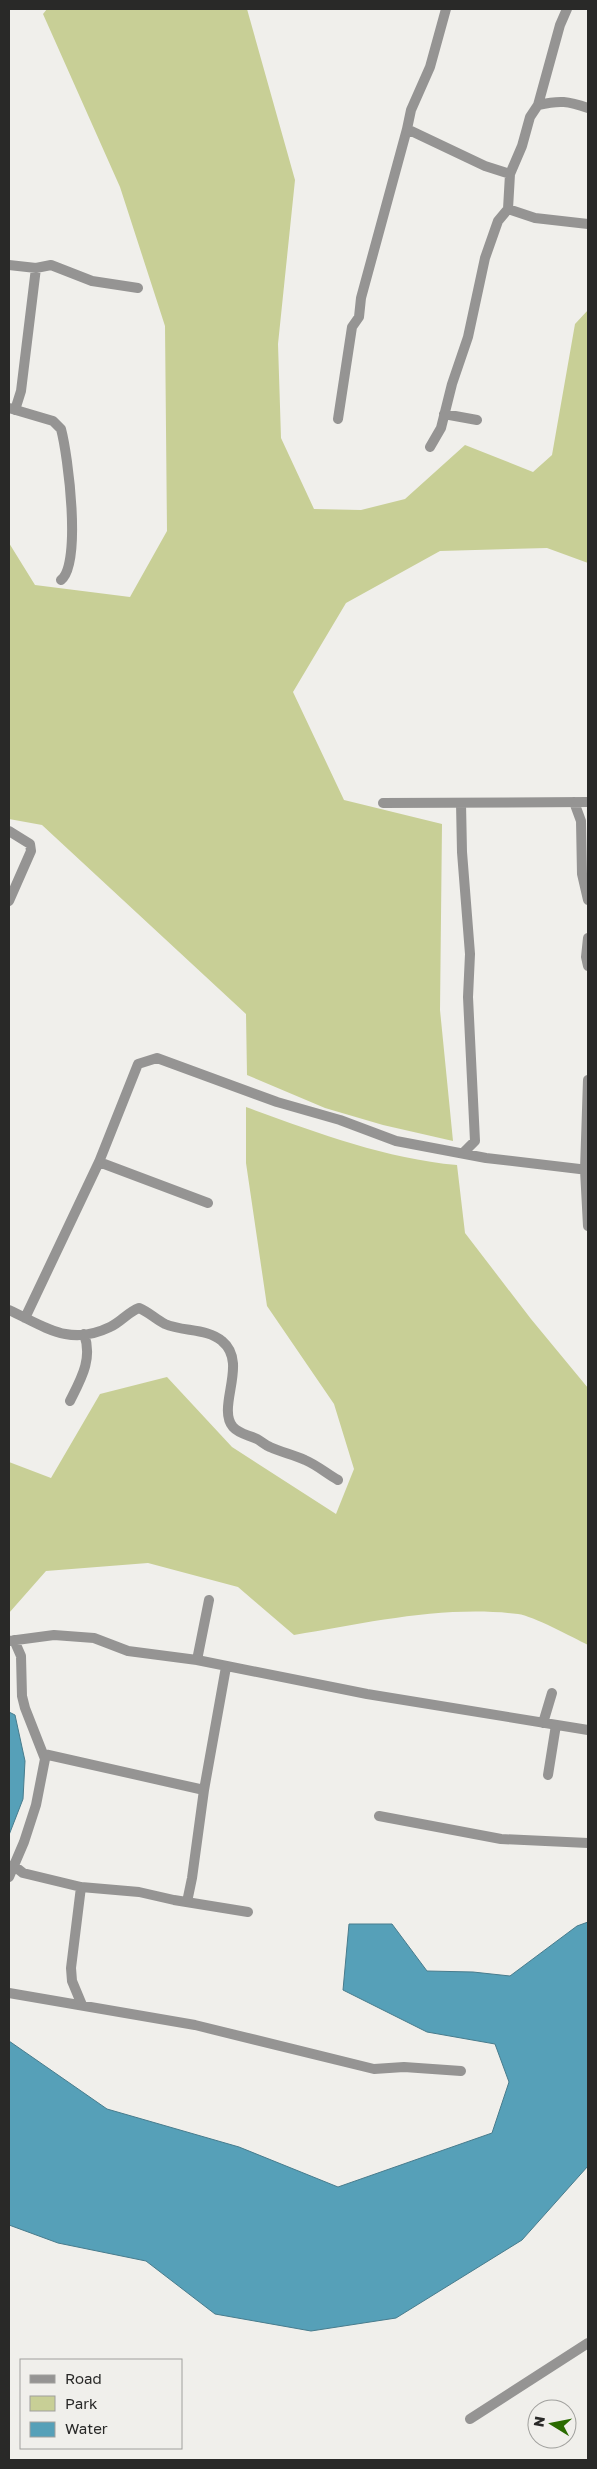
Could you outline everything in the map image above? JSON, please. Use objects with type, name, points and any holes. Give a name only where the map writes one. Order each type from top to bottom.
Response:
[{"type":"street","points":[[338,419],[352,327],[359,317],[361,298],[411,110],[430,67],[446,9]]},
{"type":"street","points":[[430,447],[441,428],[474,313],[485,258],[498,220],[508,209],[510,174],[522,146],[530,118],[538,105],[560,25],[567,9]]},
{"type":"street","points":[[538,105],[565,100],[588,108]]},
{"type":"street","points":[[407,129],[476,162],[510,174]]},
{"type":"street","points":[[508,209],[535,218],[588,224]]},
{"type":"street","points":[[9,265],[36,268],[51,264],[92,280],[138,288]]},
{"type":"street","points":[[36,268],[21,391],[12,409],[53,422],[61,429],[64,438],[73,514],[69,569],[68,574],[61,580]]},
{"type":"street","points":[[444,414],[478,420]]},
{"type":"street","points":[[574,802],[581,821],[582,874],[588,900]]},
{"type":"street","points":[[383,803],[588,802]]},
{"type":"street","points":[[461,803],[462,852],[470,954],[468,998],[475,1141],[463,1153]]},
{"type":"street","points":[[9,831],[30,844],[31,851],[9,901]]},
{"type":"street","points":[[588,938],[586,957],[588,966]]},
{"type":"street","points":[[25,1318],[99,1162],[138,1064],[158,1058],[277,1102],[340,1120],[396,1140],[463,1153],[586,1170]]},
{"type":"street","points":[[588,1080],[586,1170],[588,1226]]},
{"type":"street","points":[[99,1162],[208,1203]]},
{"type":"street","points":[[9,1310],[56,1333],[84,1334],[112,1326],[139,1308],[147,1311],[164,1323],[180,1329],[212,1334],[224,1342],[234,1362],[233,1385],[228,1407],[232,1426],[237,1432],[306,1461],[338,1480]]},
{"type":"street","points":[[70,1401],[87,1362],[88,1349],[84,1334]]},
{"type":"street","points":[[197,1660],[209,1600]]},
{"type":"street","points":[[9,1877],[24,1842],[36,1805],[44,1767],[44,1754],[22,1696],[21,1656],[12,1641],[75,1635],[94,1638],[128,1652],[197,1660],[368,1694],[588,1730]]},
{"type":"street","points":[[186,1902],[192,1878],[204,1790],[226,1667]]},
{"type":"street","points":[[543,1723],[552,1693]]},
{"type":"street","points":[[548,1775],[556,1725]]},
{"type":"street","points":[[44,1754],[204,1790]]},
{"type":"street","points":[[379,1816],[501,1839],[588,1843]]},
{"type":"street","points":[[13,1865],[23,1873],[81,1887],[139,1892],[248,1912]]},
{"type":"street","points":[[81,1887],[70,1968],[72,1981],[82,2005]]},
{"type":"street","points":[[9,1993],[195,2025],[374,2069],[404,2068],[461,2071]]},
{"type":"street","points":[[470,2419],[588,2343]]},
{"type":"green space","points":[[47,9],[247,9],[295,180],[278,344],[281,438],[314,509],[361,510],[405,499],[465,445],[533,472],[552,455],[575,324],[588,310],[588,563],[547,548],[440,551],[346,603],[293,692],[344,800],[442,824],[440,1010],[453,1141],[383,1125],[325,1108],[247,1075],[246,1014],[42,825],[9,819],[9,543],[35,585],[130,597],[167,531],[165,326],[120,187],[43,14]]},
{"type":"green space","points":[[246,1107],[350,1143],[430,1162],[457,1165],[465,1233],[531,1319],[588,1388],[588,1645],[553,1627],[525,1616],[490,1612],[462,1612],[405,1617],[294,1635],[238,1587],[148,1563],[46,1571],[9,1613],[9,1462],[51,1478],[100,1394],[167,1377],[232,1447],[336,1514],[354,1469],[334,1404],[267,1306],[246,1163]]},
{"type":"water","points":[[9,1712],[15,1715],[25,1761],[23,1799],[9,1835]]},
{"type":"water","points":[[588,1922],[588,2166],[522,2240],[396,2318],[311,2331],[215,2314],[146,2261],[58,2243],[9,2225],[9,2041],[107,2109],[239,2147],[338,2187],[492,2133],[509,2082],[495,2044],[427,2032],[343,1990],[349,1924],[392,1924],[427,1971],[473,1972],[510,1976],[577,1926]]}]
